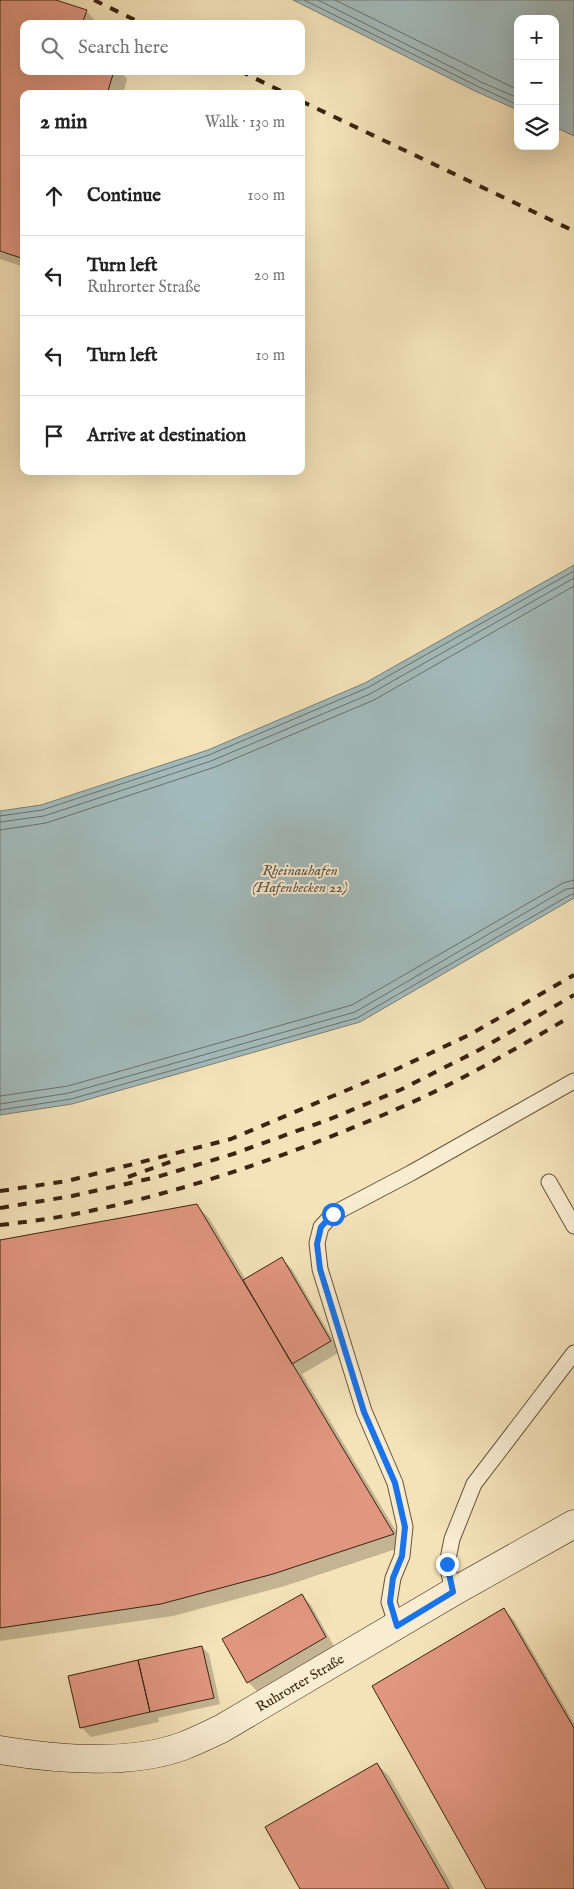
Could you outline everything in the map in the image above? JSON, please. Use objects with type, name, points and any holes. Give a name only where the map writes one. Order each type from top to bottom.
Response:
[{"type":"street","name":"Ruhrorter Straße","points":[[0,1750],[30,1755],[83,1759],[146,1755],[181,1747],[221,1729],[453,1592],[574,1524]]},
{"type":"lane","points":[[397,1626],[390,1602],[393,1578],[402,1556],[405,1527],[395,1483],[364,1412],[320,1269],[317,1244],[321,1227],[333,1214],[574,1081]]},
{"type":"lane","points":[[549,1182],[574,1226]]},
{"type":"lane","points":[[453,1592],[447,1564],[452,1539],[474,1484],[574,1353]]},
{"type":"water","points":[[293,0],[574,0],[574,136],[559,129],[559,15],[514,15],[514,108],[477,92]]},
{"type":"water","name":"Rheinauhafen (Hafenbecken 22)","points":[[574,565],[574,898],[360,1022],[72,1104],[0,1115],[0,811],[41,805],[208,750],[365,683]]},
{"type":"building","points":[[0,0],[56,0],[87,10],[83,20],[20,20],[20,75],[113,75],[108,90],[20,90],[20,258],[0,251]]},
{"type":"building","points":[[197,1204],[394,1534],[273,1574],[161,1604],[0,1628],[0,1240]]},
{"type":"building","points":[[282,1257],[331,1341],[292,1364],[243,1280]]},
{"type":"building","points":[[302,1594],[326,1637],[247,1683],[222,1639]]},
{"type":"building","points":[[504,1608],[574,1728],[574,1889],[486,1889],[372,1686]]},
{"type":"building","points":[[202,1646],[214,1698],[150,1712],[138,1660]]},
{"type":"building","points":[[138,1660],[150,1712],[80,1728],[68,1676]]},
{"type":"building","points":[[377,1763],[449,1889],[300,1889],[265,1827]]},
{"type":"railway","points":[[94,0],[135,20]]},
{"type":"railway","points":[[248,75],[279,90]]},
{"type":"railway","points":[[305,103],[574,231]]},
{"type":"railway","points":[[0,1191],[67,1181],[231,1139],[397,1069],[471,1034],[574,975]]},
{"type":"railway","points":[[0,1208],[72,1196],[157,1177],[233,1154],[330,1119],[400,1090],[479,1050],[574,995]]},
{"type":"railway","points":[[0,1225],[75,1214],[117,1205],[202,1182],[285,1154],[367,1122],[426,1096],[486,1065],[563,1021]]},
{"type":"railway","points":[[128,1177],[178,1159]]},
{"type":"route","points":[[333,1214],[321,1227],[317,1244],[320,1269],[364,1412],[395,1483],[405,1527],[402,1556],[393,1578],[390,1602],[397,1626],[453,1592],[447,1564]]}]
